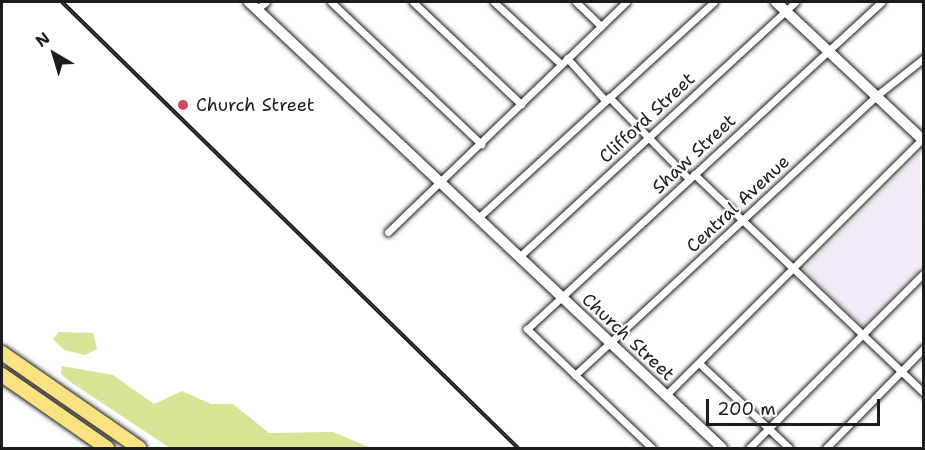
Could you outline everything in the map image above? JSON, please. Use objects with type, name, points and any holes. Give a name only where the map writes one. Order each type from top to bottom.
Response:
[{"type":"highway","points":[[2,353],[139,448]]},
{"type":"highway","points":[[2,375],[107,448]]},
{"type":"main road","points":[[776,2],[923,139]]},
{"type":"main road","name":"Church Street","points":[[253,5],[722,448]]},
{"type":"street","points":[[253,5],[267,2]]},
{"type":"street","points":[[331,2],[481,144]]},
{"type":"street","points":[[413,2],[521,104]]},
{"type":"street","points":[[494,2],[561,64]]},
{"type":"street","points":[[576,2],[601,26]]},
{"type":"street","points":[[388,232],[626,2]]},
{"type":"street","points":[[478,218],[714,2]]},
{"type":"street","name":"Clifford Street","points":[[519,257],[795,2]]},
{"type":"street","name":"Shaw Street","points":[[575,375],[527,329],[880,2]]},
{"type":"street","points":[[567,58],[648,138],[742,220],[924,393]]},
{"type":"street","name":"Central Avenue","points":[[575,375],[876,96],[924,58]]},
{"type":"street","points":[[666,396],[923,139]]},
{"type":"street","points":[[749,448],[924,273]]},
{"type":"street","points":[[826,448],[924,348]]},
{"type":"street","points":[[700,364],[789,448]]},
{"type":"street","points":[[575,375],[652,448]]},
{"type":"shaded area","points":[[920,152],[923,265],[862,326],[803,270]]},
{"type":"green space","points":[[59,332],[93,333],[97,349],[85,355],[64,350],[53,339]]},
{"type":"green space","points":[[62,366],[113,375],[154,404],[182,391],[211,404],[233,404],[269,433],[333,432],[371,448],[170,448],[69,381],[61,374]]},
{"type":"railway","points":[[62,2],[518,448]]},
{"type":"place","name":"Church Street","points":[[183,105]]}]
